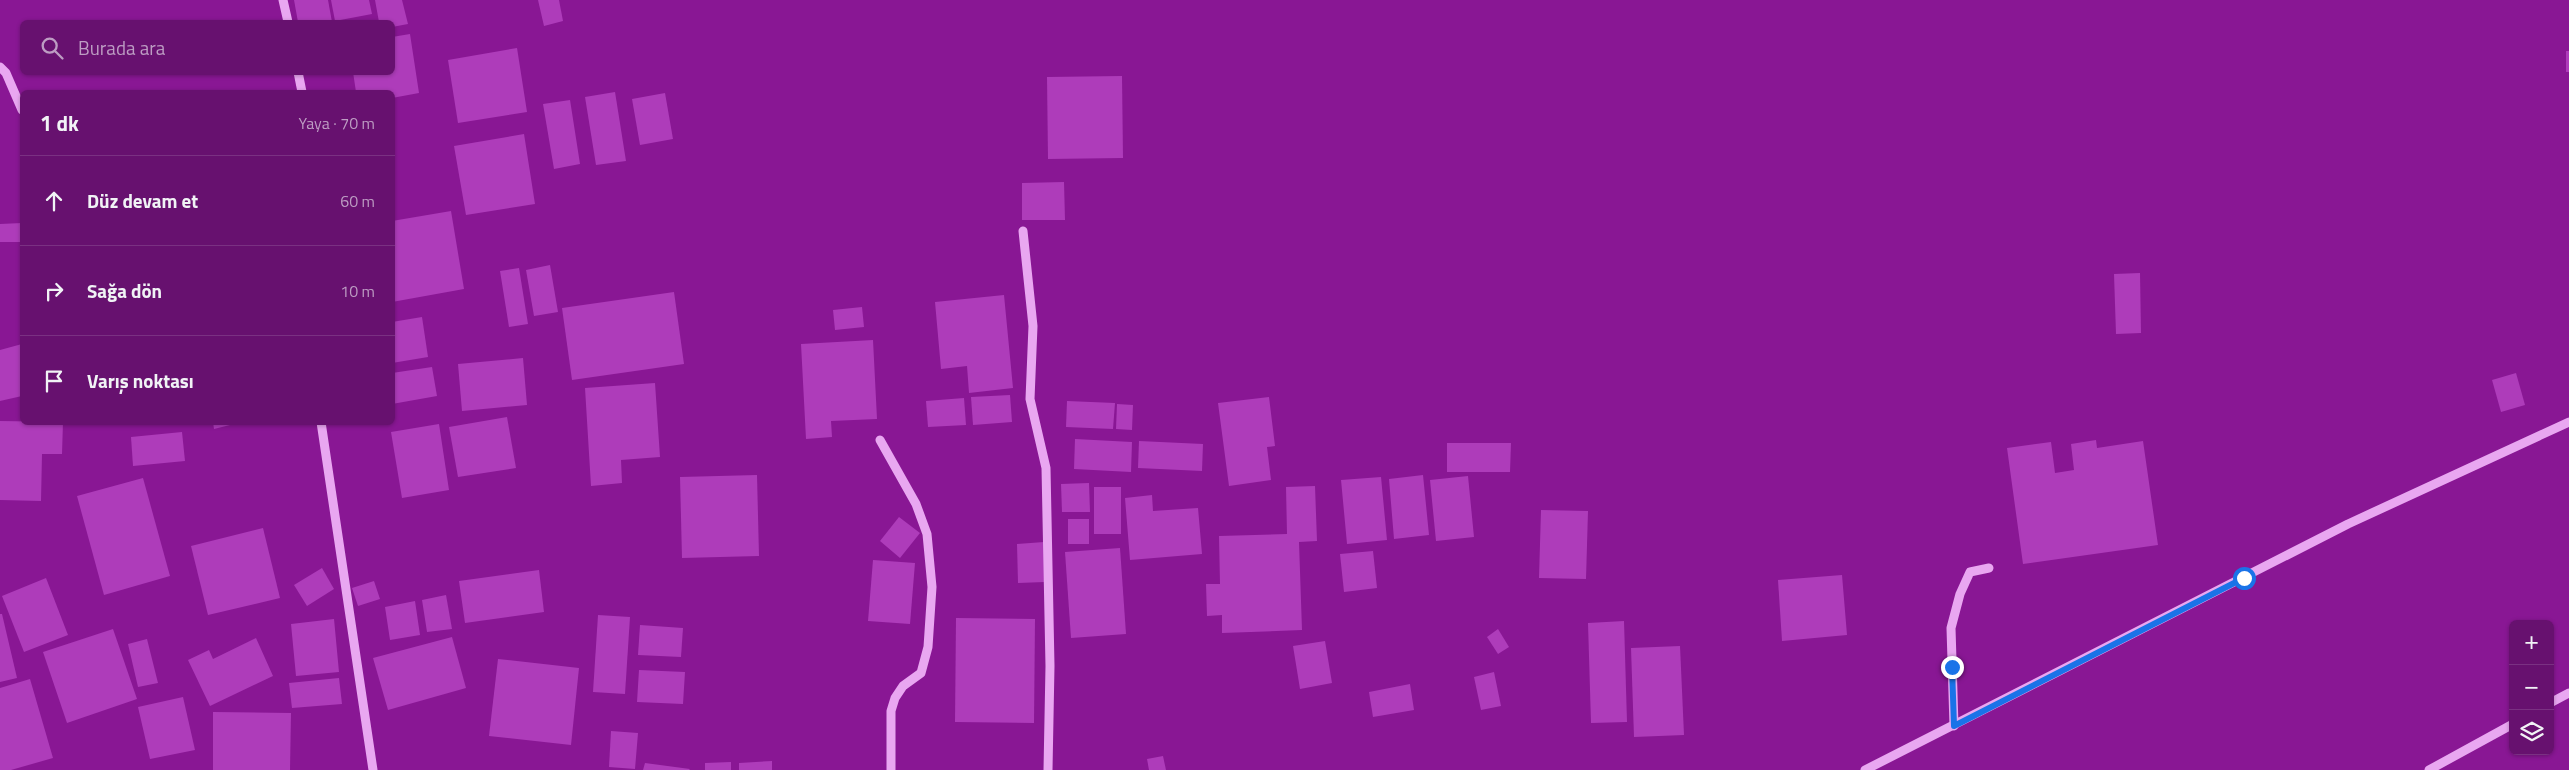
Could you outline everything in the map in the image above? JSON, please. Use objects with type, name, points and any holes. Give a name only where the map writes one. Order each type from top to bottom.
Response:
[{"type":"street","points":[[283,0],[288,20]]},
{"type":"street","points":[[0,67],[6,73],[20,105]]},
{"type":"street","points":[[299,75],[302,90]]},
{"type":"street","points":[[1023,231],[1033,326],[1030,398],[1046,468],[1050,666],[1048,770]]},
{"type":"street","points":[[1865,770],[2348,524],[2569,422]]},
{"type":"street","points":[[321,425],[373,770]]},
{"type":"street","points":[[880,440],[916,504],[927,534],[932,587],[928,647],[921,673],[903,686],[894,698],[891,711],[891,770]]},
{"type":"street","points":[[1954,726],[1951,628],[1960,594],[1970,572],[1989,568]]},
{"type":"street","points":[[2554,701],[2569,693]]},
{"type":"street","points":[[2429,770],[2509,726]]},
{"type":"building","points":[[294,0],[328,0],[332,20],[298,20]]},
{"type":"building","points":[[331,0],[369,0],[372,14],[335,20]]},
{"type":"building","points":[[375,0],[402,0],[408,24],[395,26],[395,20],[379,20]]},
{"type":"building","points":[[538,0],[559,0],[563,21],[544,26]]},
{"type":"building","points":[[410,34],[419,93],[395,97],[395,90],[356,90],[353,75],[395,75],[395,36]]},
{"type":"building","points":[[517,48],[527,112],[458,123],[448,60]]},
{"type":"building","points":[[2566,51],[2569,51],[2569,72],[2566,72]]},
{"type":"building","points":[[1122,76],[1123,158],[1048,159],[1047,77]]},
{"type":"building","points":[[615,92],[626,161],[596,165],[585,97]]},
{"type":"building","points":[[665,93],[673,139],[640,145],[632,99]]},
{"type":"building","points":[[570,100],[580,164],[554,169],[543,104]]},
{"type":"building","points":[[524,134],[535,204],[466,215],[454,146]]},
{"type":"building","points":[[1064,182],[1065,220],[1022,220],[1022,183]]},
{"type":"building","points":[[451,211],[464,289],[395,301],[395,220]]},
{"type":"building","points":[[20,223],[20,242],[0,242],[0,224]]},
{"type":"building","points":[[550,265],[558,312],[534,316],[526,270]]},
{"type":"building","points":[[519,268],[528,324],[509,327],[500,271]]},
{"type":"building","points":[[2140,273],[2141,333],[2116,334],[2114,274]]},
{"type":"building","points":[[674,292],[684,364],[572,380],[562,308]]},
{"type":"building","points":[[1004,295],[1013,388],[969,393],[967,366],[941,369],[935,302]]},
{"type":"building","points":[[862,307],[864,327],[835,330],[833,310]]},
{"type":"building","points":[[422,317],[428,357],[395,362],[395,322]]},
{"type":"building","points":[[873,340],[877,419],[831,421],[832,437],[806,439],[801,344]]},
{"type":"building","points":[[20,345],[20,396],[0,401],[0,350]]},
{"type":"building","points":[[523,358],[527,405],[462,411],[458,364]]},
{"type":"building","points":[[432,367],[437,396],[395,403],[395,373]]},
{"type":"building","points":[[2516,373],[2525,405],[2501,412],[2492,380]]},
{"type":"building","points":[[655,383],[660,457],[621,460],[622,483],[591,486],[585,388]]},
{"type":"building","points":[[1010,395],[1012,422],[973,425],[971,397]]},
{"type":"building","points":[[1269,397],[1275,446],[1267,447],[1271,480],[1229,486],[1218,403]]},
{"type":"building","points":[[964,398],[966,425],[928,427],[926,401]]},
{"type":"building","points":[[1067,401],[1115,403],[1113,429],[1066,427]]},
{"type":"building","points":[[1117,404],[1133,405],[1132,430],[1116,429]]},
{"type":"building","points":[[507,417],[516,468],[458,477],[449,427]]},
{"type":"building","points":[[0,421],[20,421],[20,425],[63,425],[62,454],[42,454],[41,501],[0,500]]},
{"type":"building","points":[[439,424],[449,490],[402,498],[391,432]]},
{"type":"building","points":[[213,425],[230,425],[214,429]]},
{"type":"building","points":[[182,432],[185,461],[133,466],[131,437]]},
{"type":"building","points":[[1075,439],[1132,442],[1131,472],[1074,469]]},
{"type":"building","points":[[2096,440],[2097,448],[2143,441],[2158,545],[2023,564],[2007,448],[2051,442],[2055,473],[2074,470],[2071,444]]},
{"type":"building","points":[[1139,441],[1203,444],[1202,471],[1138,468]]},
{"type":"building","points":[[1447,443],[1511,443],[1510,472],[1447,472]]},
{"type":"building","points":[[757,475],[759,556],[682,558],[680,477]]},
{"type":"building","points":[[1423,475],[1429,535],[1394,539],[1389,479]]},
{"type":"building","points":[[1468,476],[1474,537],[1436,541],[1430,480]]},
{"type":"building","points":[[1381,477],[1387,540],[1347,544],[1341,480]]},
{"type":"building","points":[[143,478],[170,576],[104,595],[77,496]]},
{"type":"building","points":[[1089,483],[1090,512],[1062,512],[1061,484]]},
{"type":"building","points":[[1315,486],[1317,541],[1299,542],[1302,630],[1222,633],[1222,615],[1207,616],[1206,584],[1220,584],[1219,536],[1287,534],[1286,487]]},
{"type":"building","points":[[1094,487],[1121,487],[1121,534],[1094,534]]},
{"type":"building","points":[[1152,495],[1153,511],[1198,508],[1202,554],[1130,560],[1125,498]]},
{"type":"building","points":[[1541,510],[1588,511],[1586,579],[1539,578]]},
{"type":"building","points":[[899,517],[920,533],[900,558],[880,541]]},
{"type":"building","points":[[1068,519],[1089,519],[1089,544],[1068,544]]},
{"type":"building","points":[[263,528],[280,598],[208,615],[191,546]]},
{"type":"building","points":[[1044,542],[1045,582],[1018,583],[1017,544]]},
{"type":"building","points":[[1120,548],[1126,634],[1071,638],[1065,552]]},
{"type":"building","points":[[1373,551],[1377,588],[1344,592],[1340,554]]},
{"type":"building","points":[[873,560],[915,563],[910,624],[868,621]]},
{"type":"building","points":[[322,568],[334,589],[307,606],[294,585]]},
{"type":"building","points":[[539,570],[544,612],[465,623],[459,581]]},
{"type":"building","points":[[1842,575],[1847,635],[1782,641],[1778,580]]},
{"type":"building","points":[[46,578],[68,635],[24,652],[2,596]]},
{"type":"building","points":[[374,581],[380,599],[358,606],[352,588]]},
{"type":"building","points":[[446,595],[452,629],[427,632],[422,600]]},
{"type":"building","points":[[415,601],[420,635],[390,640],[385,607]]},
{"type":"building","points":[[0,614],[2,614],[17,678],[0,682]]},
{"type":"building","points":[[598,615],[630,617],[625,694],[593,692]]},
{"type":"building","points":[[956,618],[1035,619],[1034,723],[955,722]]},
{"type":"building","points":[[334,619],[339,672],[296,676],[291,624]]},
{"type":"building","points":[[1624,621],[1627,722],[1591,723],[1588,623]]},
{"type":"building","points":[[640,625],[683,628],[681,657],[638,655]]},
{"type":"building","points":[[113,629],[137,699],[67,723],[43,652]]},
{"type":"building","points":[[1498,629],[1509,647],[1498,654],[1487,637]]},
{"type":"building","points":[[452,637],[466,688],[388,710],[373,658]]},
{"type":"building","points":[[256,638],[273,676],[210,706],[188,660],[209,650],[213,659]]},
{"type":"building","points":[[147,639],[158,683],[138,687],[128,644]]},
{"type":"building","points":[[1325,641],[1332,683],[1300,689],[1293,646]]},
{"type":"building","points":[[1680,646],[1684,735],[1634,737],[1631,648]]},
{"type":"building","points":[[498,659],[579,668],[571,745],[489,736]]},
{"type":"building","points":[[639,670],[685,672],[683,704],[637,702]]},
{"type":"building","points":[[1494,672],[1501,706],[1481,710],[1474,677]]},
{"type":"building","points":[[339,678],[342,704],[292,708],[289,683]]},
{"type":"building","points":[[30,679],[53,758],[11,770],[0,770],[0,688]]},
{"type":"building","points":[[1410,684],[1414,710],[1373,717],[1369,692]]},
{"type":"building","points":[[183,697],[195,750],[150,759],[138,707]]},
{"type":"building","points":[[213,712],[291,713],[290,770],[213,770]]},
{"type":"building","points":[[611,731],[638,733],[635,769],[609,767]]},
{"type":"building","points":[[1163,756],[1166,770],[1149,770],[1147,759]]},
{"type":"building","points":[[772,761],[772,770],[739,770],[739,763]]},
{"type":"building","points":[[731,762],[731,770],[705,770],[705,763]]},
{"type":"building","points":[[645,763],[690,769],[643,770]]},
{"type":"route","points":[[1952,667],[1954,726],[2244,578]]}]
